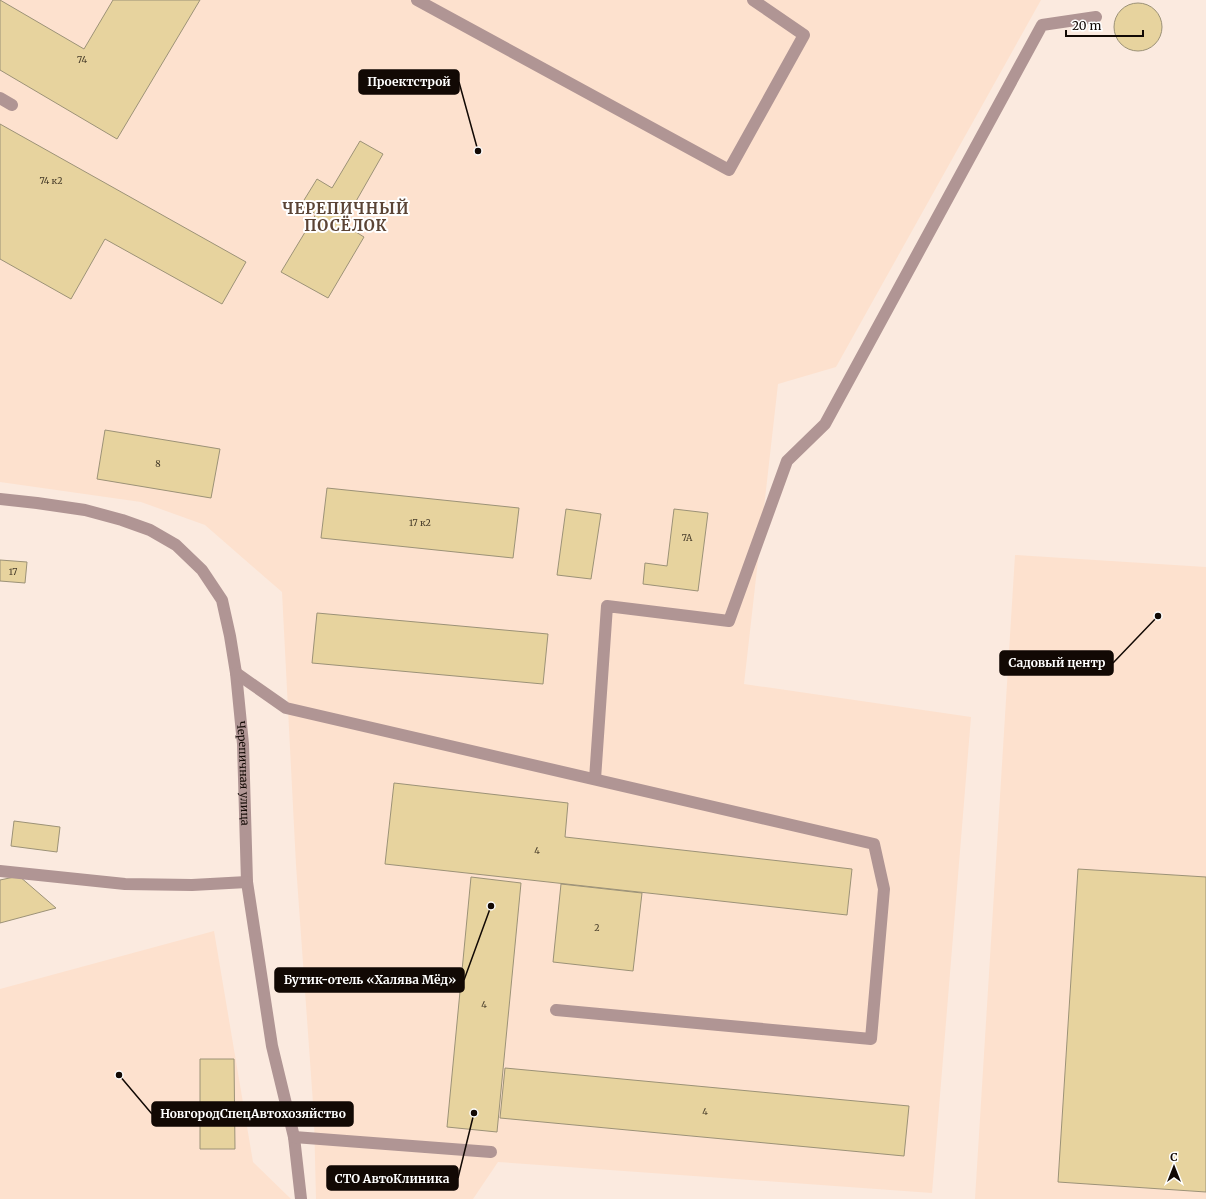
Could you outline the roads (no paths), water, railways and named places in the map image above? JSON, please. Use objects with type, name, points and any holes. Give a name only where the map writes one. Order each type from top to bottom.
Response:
[{"type":"street","points":[[417,0],[729,170],[804,35],[753,0]]},
{"type":"street","points":[[595,780],[607,606],[729,621],[787,461],[824,424],[1042,25],[1096,17]]},
{"type":"street","points":[[0,98],[12,105]]},
{"type":"street","name":"Черепичная улица","points":[[0,499],[85,510],[122,520],[150,530],[176,545],[202,570],[222,600],[236,674],[243,744],[247,882],[272,1046],[294,1138],[301,1199]]},
{"type":"street","points":[[236,674],[286,708],[874,844],[884,888],[871,1039],[556,1010]]},
{"type":"street","points":[[0,871],[125,884],[192,885],[247,882]]},
{"type":"street","points":[[294,1138],[491,1152]]},
{"type":"place","name":"Проектстрой","points":[[478,151]]},
{"type":"place","name":"Садовый центр","points":[[1158,616]]},
{"type":"place","name":"Бутик-отель «Халява Мёд»","points":[[491,906]]},
{"type":"place","name":"НовгородСпецАвтохозяйство","points":[[119,1075]]},
{"type":"place","name":"СТО АвтоКлиника","points":[[474,1113]]},
{"type":"district","name":"ЧЕРЕПИЧНЫЙ ПОСЁЛОК","points":[[346,218]]}]
